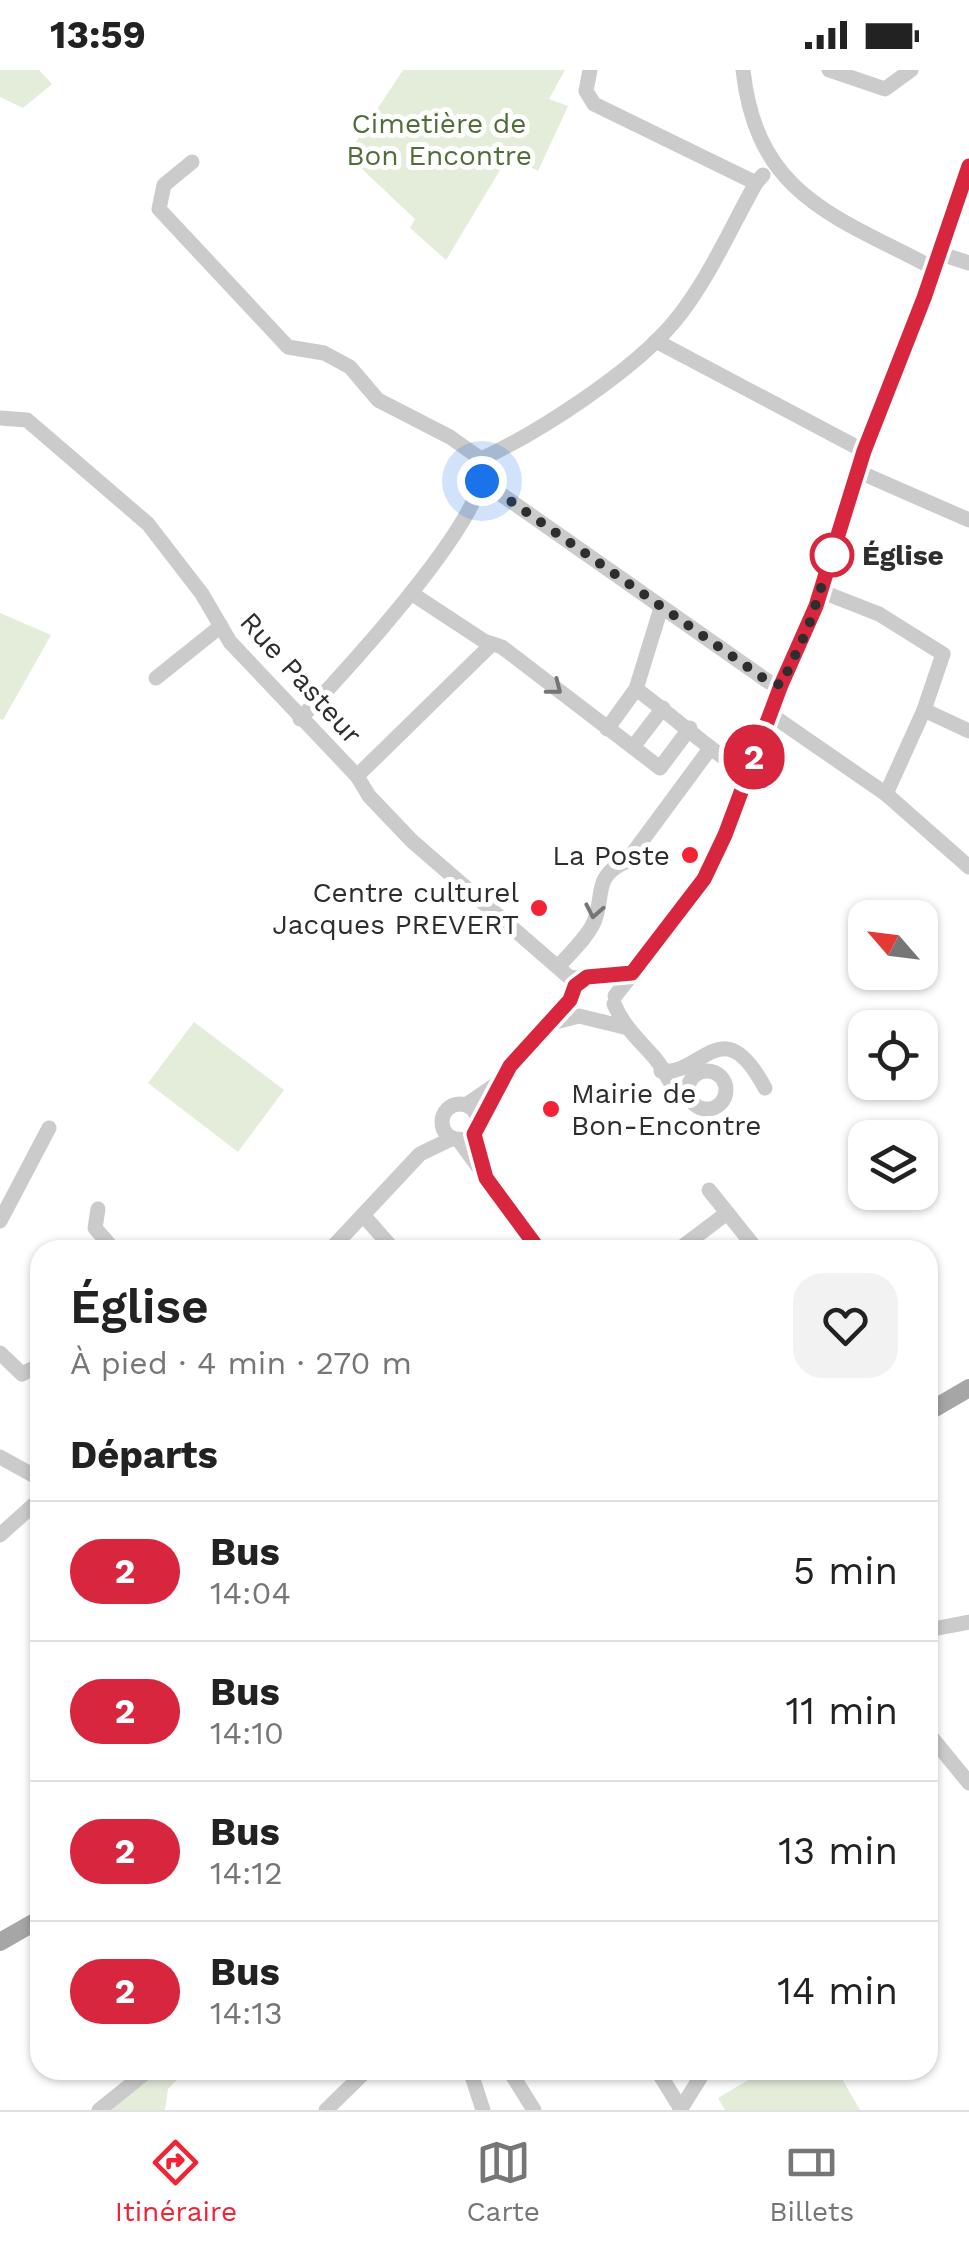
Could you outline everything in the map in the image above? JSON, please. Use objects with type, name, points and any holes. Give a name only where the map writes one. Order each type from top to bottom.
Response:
[{"type":"main road","points":[[938,1406],[969,1388]]},
{"type":"main road","points":[[0,1942],[30,1925]]},
{"type":"street","points":[[590,70],[586,92],[594,104],[756,183]]},
{"type":"street","points":[[745,70],[753,110],[776,165],[827,214],[938,261],[969,264]]},
{"type":"street","points":[[830,70],[885,89],[911,70]]},
{"type":"street","points":[[192,162],[164,184],[159,209],[288,346],[324,353],[350,367],[378,400],[450,437],[482,459]]},
{"type":"street","points":[[482,459],[515,445],[656,341],[693,296],[756,183],[776,165]]},
{"type":"street","points":[[598,1020],[704,879],[822,586],[864,451],[938,261],[969,166]]},
{"type":"street","points":[[656,341],[864,451]]},
{"type":"street","name":"Rue Pasteur","points":[[0,418],[26,420],[148,524],[221,626],[300,720],[357,776],[412,841],[570,983],[580,1016]]},
{"type":"street","points":[[300,720],[411,594],[482,481],[482,459]]},
{"type":"street","points":[[858,472],[969,520]]},
{"type":"street","points":[[482,481],[769,682],[781,685]]},
{"type":"street","points":[[822,586],[940,649],[943,660],[886,794]]},
{"type":"street","points":[[411,594],[497,645],[660,768],[690,728]]},
{"type":"street","points":[[607,729],[636,689],[661,608]]},
{"type":"street","points":[[156,678],[221,626]]},
{"type":"street","points":[[357,776],[497,645]]},
{"type":"street","points":[[636,689],[690,728],[710,750],[749,774]]},
{"type":"street","points":[[633,748],[663,708]]},
{"type":"street","points":[[924,710],[969,731]]},
{"type":"street","points":[[770,714],[886,794],[969,867]]},
{"type":"street","points":[[388,1186],[427,1149],[465,1135],[516,1058],[550,1024],[593,924],[598,888],[666,812],[710,750]]},
{"type":"street","points":[[570,983],[632,973]]},
{"type":"street","points":[[602,978],[624,1027],[666,1067],[699,1074],[716,1073],[724,1082],[726,1093],[711,1109],[666,1081],[666,1067]]},
{"type":"street","points":[[550,1024],[580,1016],[624,1027]]},
{"type":"street","points":[[666,1067],[730,1050],[742,1056],[765,1088]]},
{"type":"street","points":[[691,1100],[688,1088],[699,1074]]},
{"type":"street","points":[[339,1240],[452,1106],[466,1105],[504,1079]]},
{"type":"street","points":[[465,1135],[477,1115],[466,1105]]},
{"type":"street","points":[[443,1120],[445,1130],[465,1135],[486,1178],[532,1240]]},
{"type":"street","points":[[0,1221],[49,1128]]},
{"type":"street","points":[[709,1190],[748,1240]]},
{"type":"street","points":[[98,1209],[95,1228],[105,1240]]},
{"type":"street","points":[[691,1240],[727,1213]]},
{"type":"street","points":[[363,1215],[385,1240]]},
{"type":"street","points":[[0,1353],[22,1374],[30,1370]]},
{"type":"street","points":[[0,1457],[30,1473]]},
{"type":"street","points":[[0,1534],[30,1508]]},
{"type":"street","points":[[938,1628],[969,1622]]},
{"type":"street","points":[[938,1742],[962,1764],[969,1782]]},
{"type":"street","points":[[98,2110],[136,2080]]},
{"type":"street","points":[[326,2110],[357,2080]]},
{"type":"street","points":[[473,2080],[483,2110]]},
{"type":"street","points":[[515,2080],[534,2110]]},
{"type":"street","points":[[664,2080],[681,2109],[698,2080]]},
{"type":"green space","points":[[0,70],[39,70],[52,84],[23,108],[0,97]]},
{"type":"green space","name":"Cimetière de Bon Encontre","points":[[403,70],[565,70],[549,99],[568,106],[538,171],[509,155],[446,260],[410,228],[415,219],[347,155]]},
{"type":"green space","points":[[0,613],[51,635],[3,720],[0,719]]},
{"type":"green space","points":[[194,1022],[284,1090],[238,1152],[148,1083]]},
{"type":"green space","points":[[144,2080],[176,2080],[168,2089],[165,2110],[111,2110]]},
{"type":"green space","points":[[748,2080],[843,2080],[860,2110],[725,2110],[718,2098]]},
{"type":"bus line","name":"2","points":[[531,1240],[486,1178],[474,1134],[510,1066],[570,1000],[580,980],[632,973],[704,879],[745,785],[781,685],[808,628],[864,451],[941,254],[969,166]]},
{"type":"place","name":"Église","points":[[832,555]]},
{"type":"place","name":"La Poste","points":[[690,855]]},
{"type":"place","name":"Centre culturel Jacques PREVERT","points":[[539,908]]},
{"type":"place","name":"Mairie de Bon-Encontre","points":[[551,1109]]},
{"type":"route","points":[[482,481],[769,682],[781,685],[808,628],[834,548],[832,555]]}]
